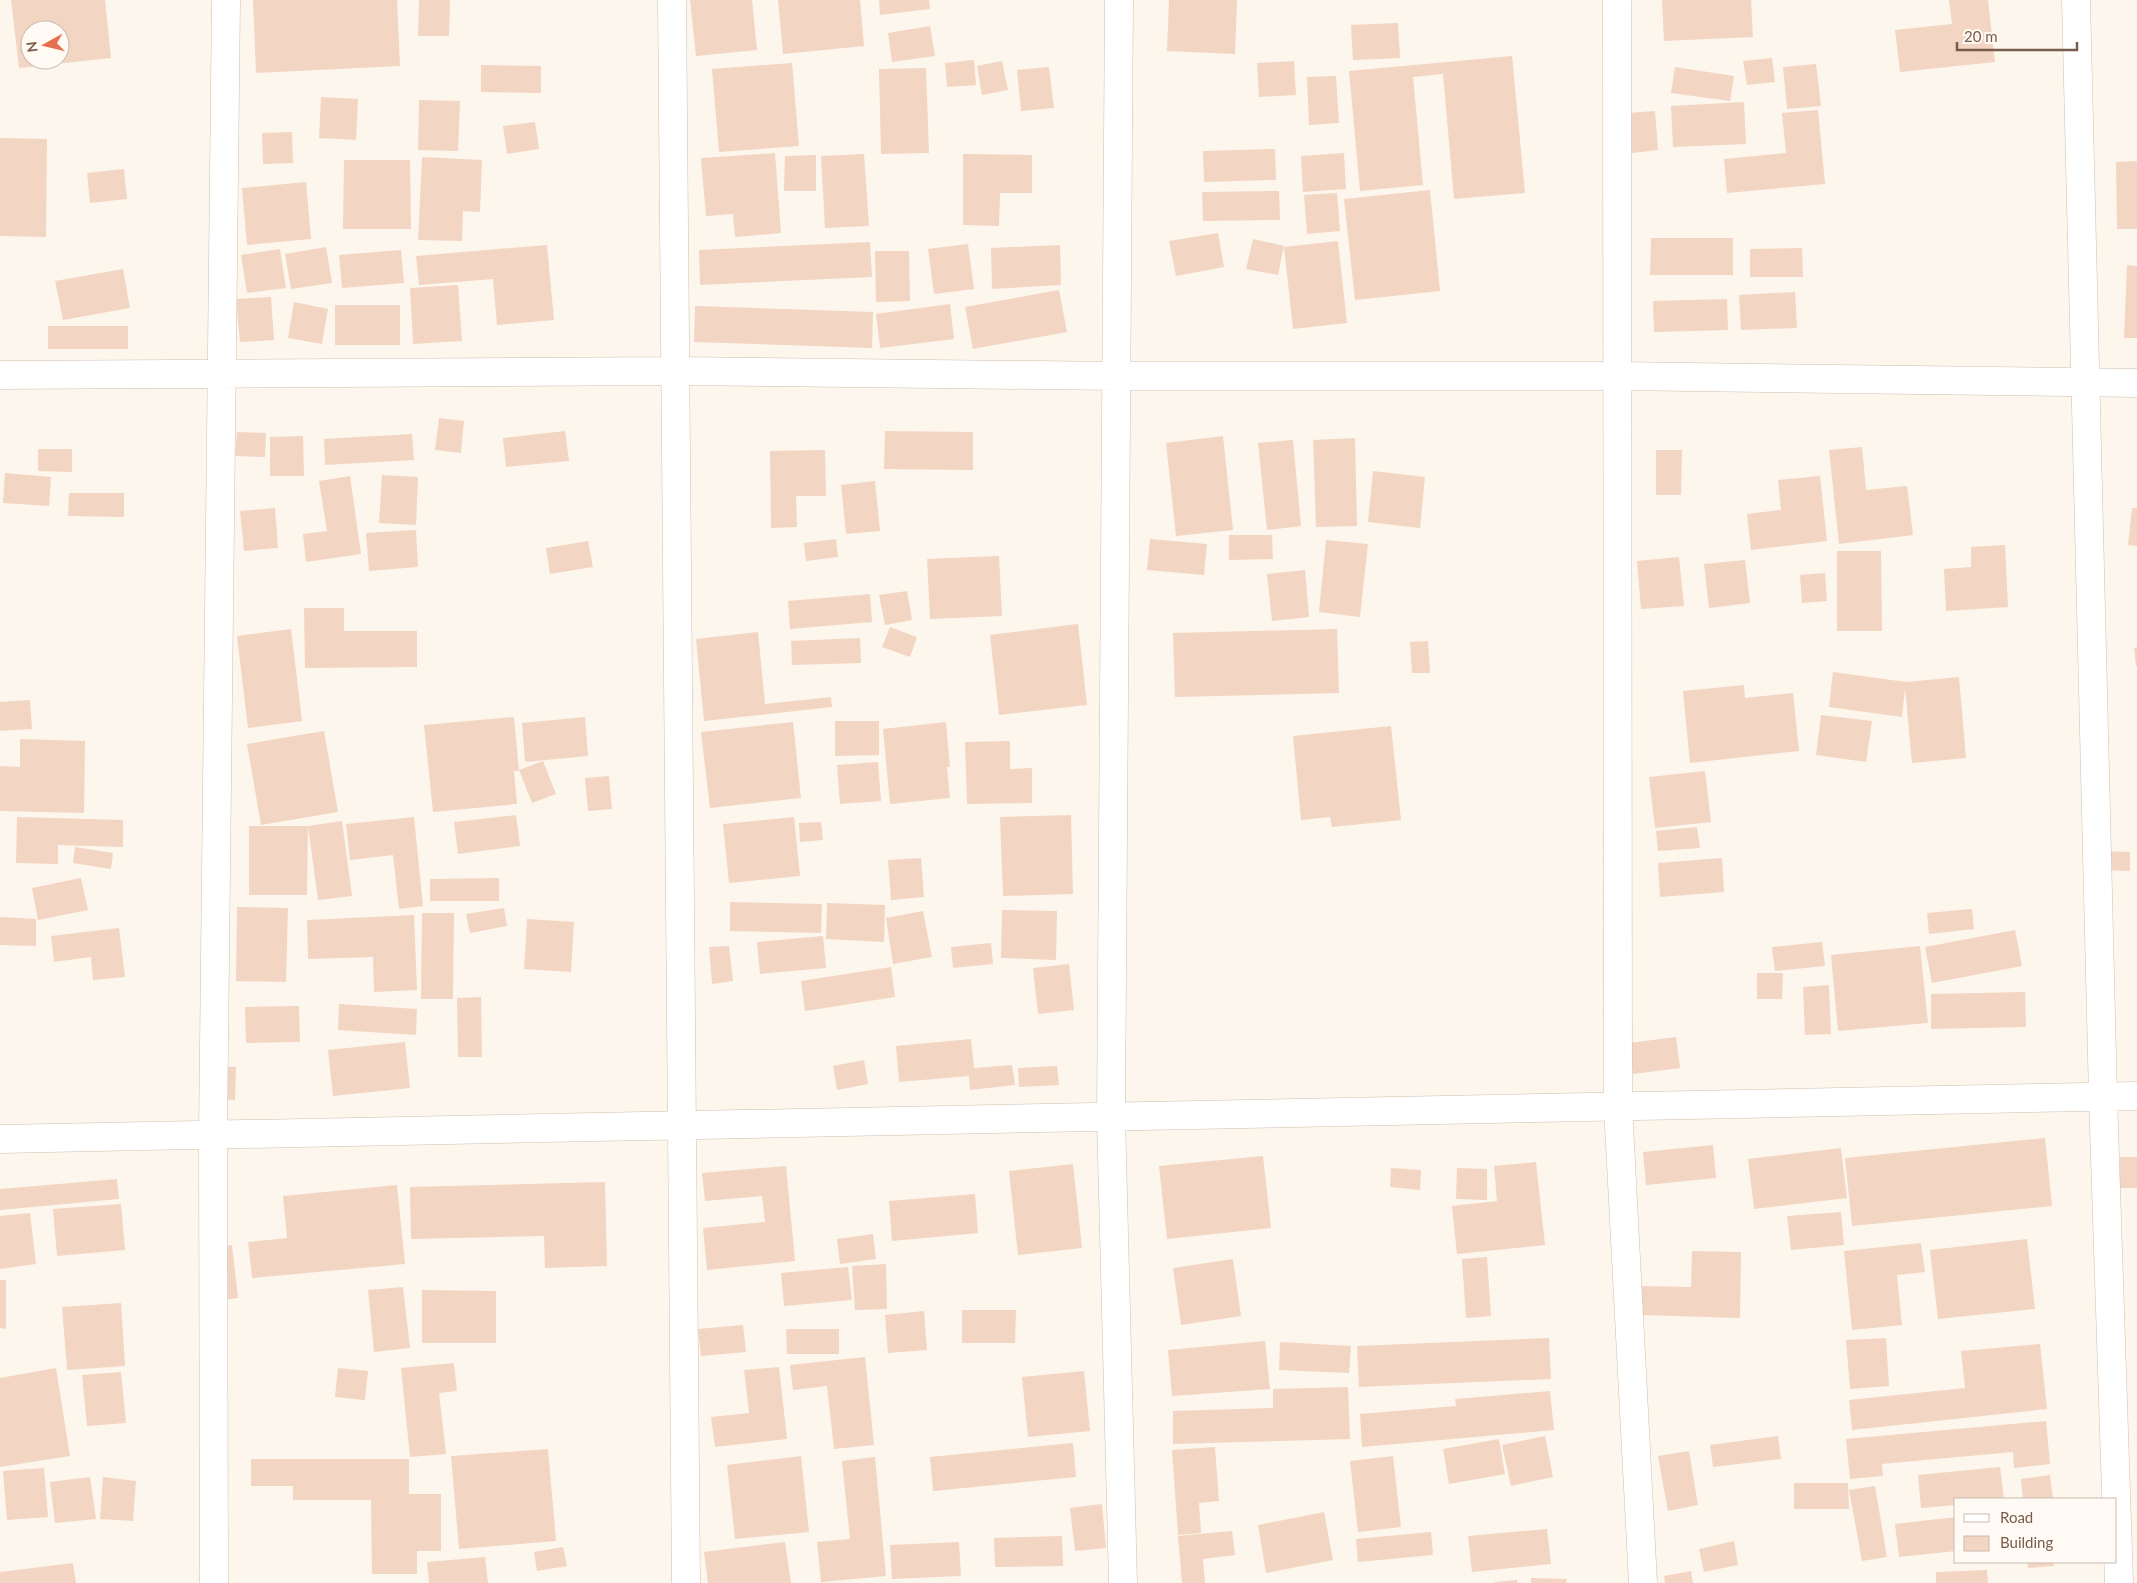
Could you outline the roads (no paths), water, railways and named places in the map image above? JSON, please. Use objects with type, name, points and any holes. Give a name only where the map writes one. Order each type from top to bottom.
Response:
[{"type":"street","points":[[214,1583],[212,1134],[226,0]]},
{"type":"street","points":[[672,0],[684,1125],[686,1583]]},
{"type":"street","points":[[1119,0],[1111,1116],[1123,1583]]},
{"type":"street","points":[[1617,0],[1618,1106],[1643,1583]]},
{"type":"street","points":[[2076,0],[2103,1097],[2116,1498]]},
{"type":"street","points":[[0,375],[676,370],[1116,376],[1618,376],[2137,383]]},
{"type":"street","points":[[0,1139],[2137,1096]]},
{"type":"street","points":[[2117,1522],[2119,1583]]}]
